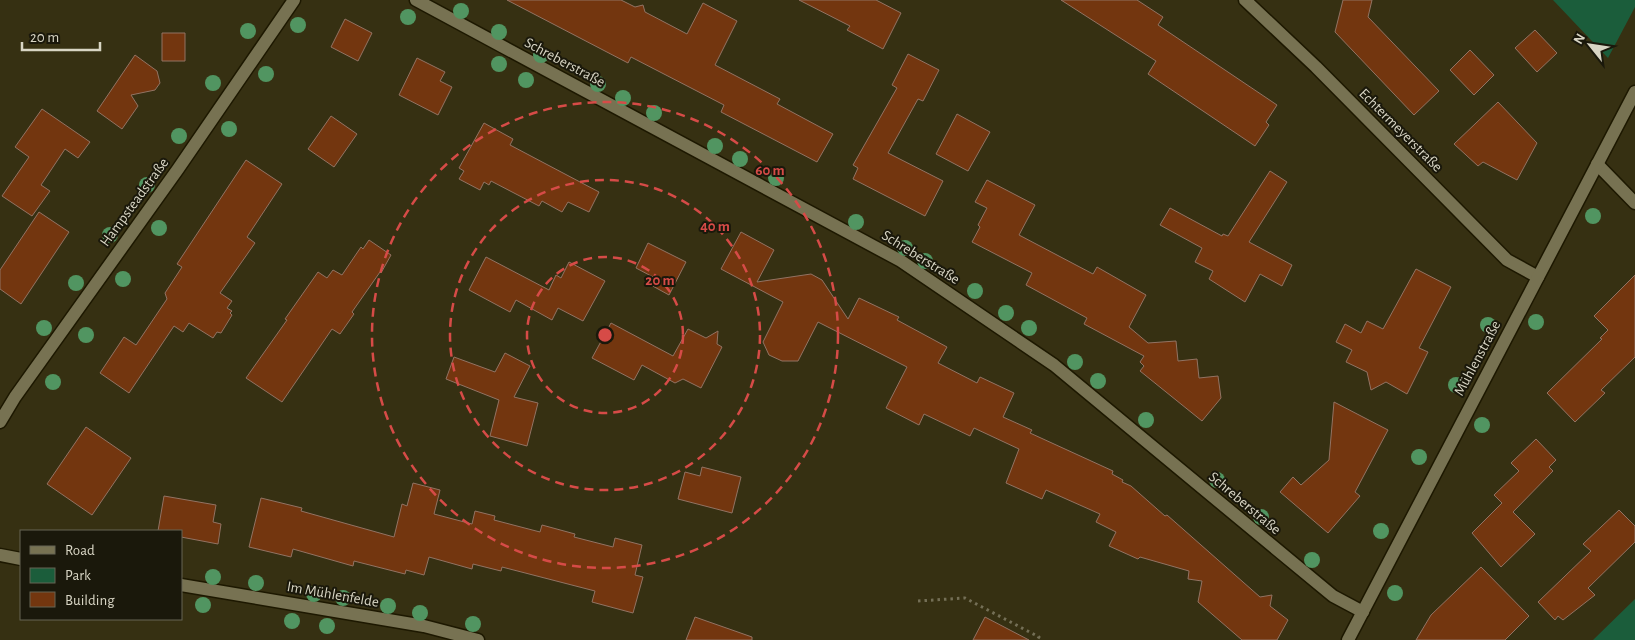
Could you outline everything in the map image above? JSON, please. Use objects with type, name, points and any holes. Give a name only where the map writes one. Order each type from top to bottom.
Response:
[{"type":"street","name":"Hampsteadstraße","points":[[0,422],[15,397],[178,169],[294,0]]},
{"type":"street","name":"Schreberstraße","points":[[416,0],[901,261],[1054,365],[1333,596],[1363,612]]},
{"type":"street","name":"Echtermeyerstraße","points":[[1244,0],[1316,67],[1507,260],[1538,277]]},
{"type":"street","name":"Mühlenstraße","points":[[1348,640],[1635,92]]},
{"type":"street","points":[[1597,164],[1635,203]]},
{"type":"street","points":[[0,556],[20,559]]},
{"type":"street","name":"Im Mühlenfelde","points":[[182,585],[424,626],[478,640]]},
{"type":"path","points":[[918,601],[965,598],[1039,637],[1037,640]]},
{"type":"green space","points":[[1553,0],[1635,0],[1635,7],[1608,58]]},
{"type":"green space","points":[[1635,599],[1635,640],[1593,640]]},
{"type":"building","points":[[507,0],[621,0],[635,7],[643,5],[645,12],[687,34],[703,3],[737,21],[715,65],[780,99],[777,104],[833,134],[817,162],[721,112],[724,105],[631,57],[628,63]]},
{"type":"building","points":[[799,0],[876,0],[901,13],[883,49],[847,30],[850,26]]},
{"type":"building","points":[[1061,0],[1137,0],[1163,17],[1158,25],[1277,105],[1266,122],[1269,125],[1255,146],[1148,74],[1156,61]]},
{"type":"building","points":[[1343,0],[1372,0],[1368,17],[1439,91],[1414,115],[1335,32]]},
{"type":"building","points":[[345,19],[372,33],[358,61],[331,47]]},
{"type":"building","points":[[1535,30],[1557,53],[1537,72],[1515,48]]},
{"type":"building","points":[[162,33],[185,33],[185,61],[162,61]]},
{"type":"building","points":[[1470,50],[1494,75],[1474,95],[1450,70]]},
{"type":"building","points":[[908,54],[939,70],[923,101],[918,99],[888,153],[943,181],[925,216],[853,179],[858,168],[853,165],[897,88],[892,85]]},
{"type":"building","points":[[135,55],[157,71],[160,83],[155,90],[131,95],[138,106],[122,129],[97,111]]},
{"type":"building","points":[[417,58],[445,72],[440,81],[452,87],[438,115],[399,95]]},
{"type":"building","points":[[1498,102],[1537,143],[1517,180],[1483,162],[1478,166],[1454,144]]},
{"type":"building","points":[[42,109],[90,142],[78,158],[65,149],[41,185],[50,191],[32,216],[2,196],[29,157],[15,147]]},
{"type":"building","points":[[957,114],[990,132],[968,171],[936,154]]},
{"type":"building","points":[[331,116],[357,134],[334,167],[308,149]]},
{"type":"building","points":[[484,123],[513,139],[510,145],[599,192],[589,212],[568,202],[562,212],[542,201],[539,206],[491,181],[489,185],[484,182],[480,190],[459,179],[464,171],[459,168]]},
{"type":"building","points":[[246,160],[282,184],[247,237],[255,243],[220,293],[232,301],[227,308],[232,311],[230,313],[232,315],[221,333],[217,332],[213,338],[189,323],[183,332],[174,326],[129,393],[100,373],[124,337],[136,345],[167,299],[165,293],[182,267],[177,264]]},
{"type":"building","points":[[1270,171],[1287,182],[1249,242],[1292,265],[1282,286],[1260,274],[1245,302],[1209,279],[1213,271],[1195,262],[1202,248],[1160,225],[1170,208],[1222,236],[1223,234],[1228,236]]},
{"type":"building","points":[[987,180],[1035,205],[1019,235],[1093,274],[1097,267],[1146,295],[1129,327],[1148,343],[1176,341],[1178,361],[1197,359],[1199,378],[1218,376],[1221,398],[1202,421],[1140,371],[1144,366],[1140,362],[1144,356],[1084,324],[1087,318],[1026,285],[1032,273],[972,242],[987,208],[975,202]]},
{"type":"building","points":[[39,212],[69,232],[21,304],[0,289],[0,270]]},
{"type":"building","points":[[741,232],[774,250],[757,282],[811,274],[822,280],[848,319],[859,298],[899,317],[897,320],[947,347],[938,363],[977,383],[980,377],[1014,393],[1003,417],[1032,430],[1030,433],[1113,471],[1112,474],[1131,486],[1165,516],[1167,515],[1260,597],[1272,595],[1270,606],[1288,620],[1277,640],[1242,640],[1198,602],[1202,581],[1188,579],[1189,571],[1140,557],[1138,559],[1109,546],[1116,532],[1096,522],[1100,514],[1046,490],[1042,499],[1006,483],[1019,449],[974,428],[970,436],[924,414],[919,425],[886,408],[907,367],[818,322],[798,361],[782,361],[769,355],[763,342],[783,302],[721,269]]},
{"type":"building","points":[[369,240],[391,255],[381,273],[352,312],[354,314],[340,334],[332,329],[282,402],[246,378],[318,272],[327,278],[333,270],[342,275],[361,247],[363,249]]},
{"type":"building","points":[[648,243],[686,262],[669,295],[649,284],[653,277],[636,268]]},
{"type":"building","points":[[486,257],[549,290],[556,275],[561,278],[569,262],[605,281],[583,321],[558,308],[552,320],[516,300],[510,312],[469,290]]},
{"type":"building","points":[[1416,269],[1451,287],[1419,348],[1428,352],[1407,394],[1386,382],[1371,390],[1367,372],[1346,362],[1352,350],[1336,342],[1345,324],[1361,333],[1367,321],[1383,329]]},
{"type":"building","points":[[1635,275],[1635,357],[1601,390],[1605,393],[1575,422],[1547,393],[1602,339],[1600,338],[1608,330],[1594,316]]},
{"type":"building","points":[[611,323],[673,356],[688,329],[706,338],[718,331],[717,344],[722,347],[701,388],[683,379],[675,383],[642,365],[634,380],[592,358]]},
{"type":"building","points":[[505,353],[530,366],[514,397],[538,403],[527,446],[490,436],[499,400],[446,379],[454,357],[495,372]]},
{"type":"building","points":[[1334,402],[1388,430],[1355,492],[1360,496],[1328,533],[1280,492],[1293,477],[1301,485],[1329,460]]},
{"type":"building","points":[[86,427],[131,458],[92,515],[47,484]]},
{"type":"building","points":[[1536,439],[1556,460],[1549,467],[1553,471],[1513,512],[1535,534],[1501,567],[1472,533],[1502,503],[1494,495],[1519,471],[1511,463]]},
{"type":"building","points":[[702,467],[741,477],[732,513],[678,499],[685,472],[700,476]]},
{"type":"building","points":[[413,483],[440,490],[434,514],[472,524],[475,511],[495,516],[494,520],[540,532],[542,525],[575,534],[574,537],[613,547],[615,538],[642,545],[635,575],[643,577],[633,613],[592,602],[595,591],[502,567],[501,571],[473,564],[472,569],[429,557],[424,575],[406,570],[405,574],[354,561],[353,566],[293,549],[291,557],[249,547],[261,498],[302,508],[301,511],[394,537],[402,504],[407,506]]},
{"type":"building","points":[[164,496],[216,505],[213,522],[221,524],[218,544],[182,537],[182,530],[158,530]]},
{"type":"building","points":[[1619,510],[1635,526],[1635,542],[1588,588],[1595,595],[1563,620],[1558,616],[1555,620],[1538,602],[1591,551],[1583,544]]},
{"type":"building","points":[[1481,567],[1529,616],[1505,640],[1416,640],[1431,615]]},
{"type":"building","points":[[695,617],[752,637],[752,640],[686,640]]},
{"type":"building","points":[[985,617],[1029,640],[973,640]]}]
